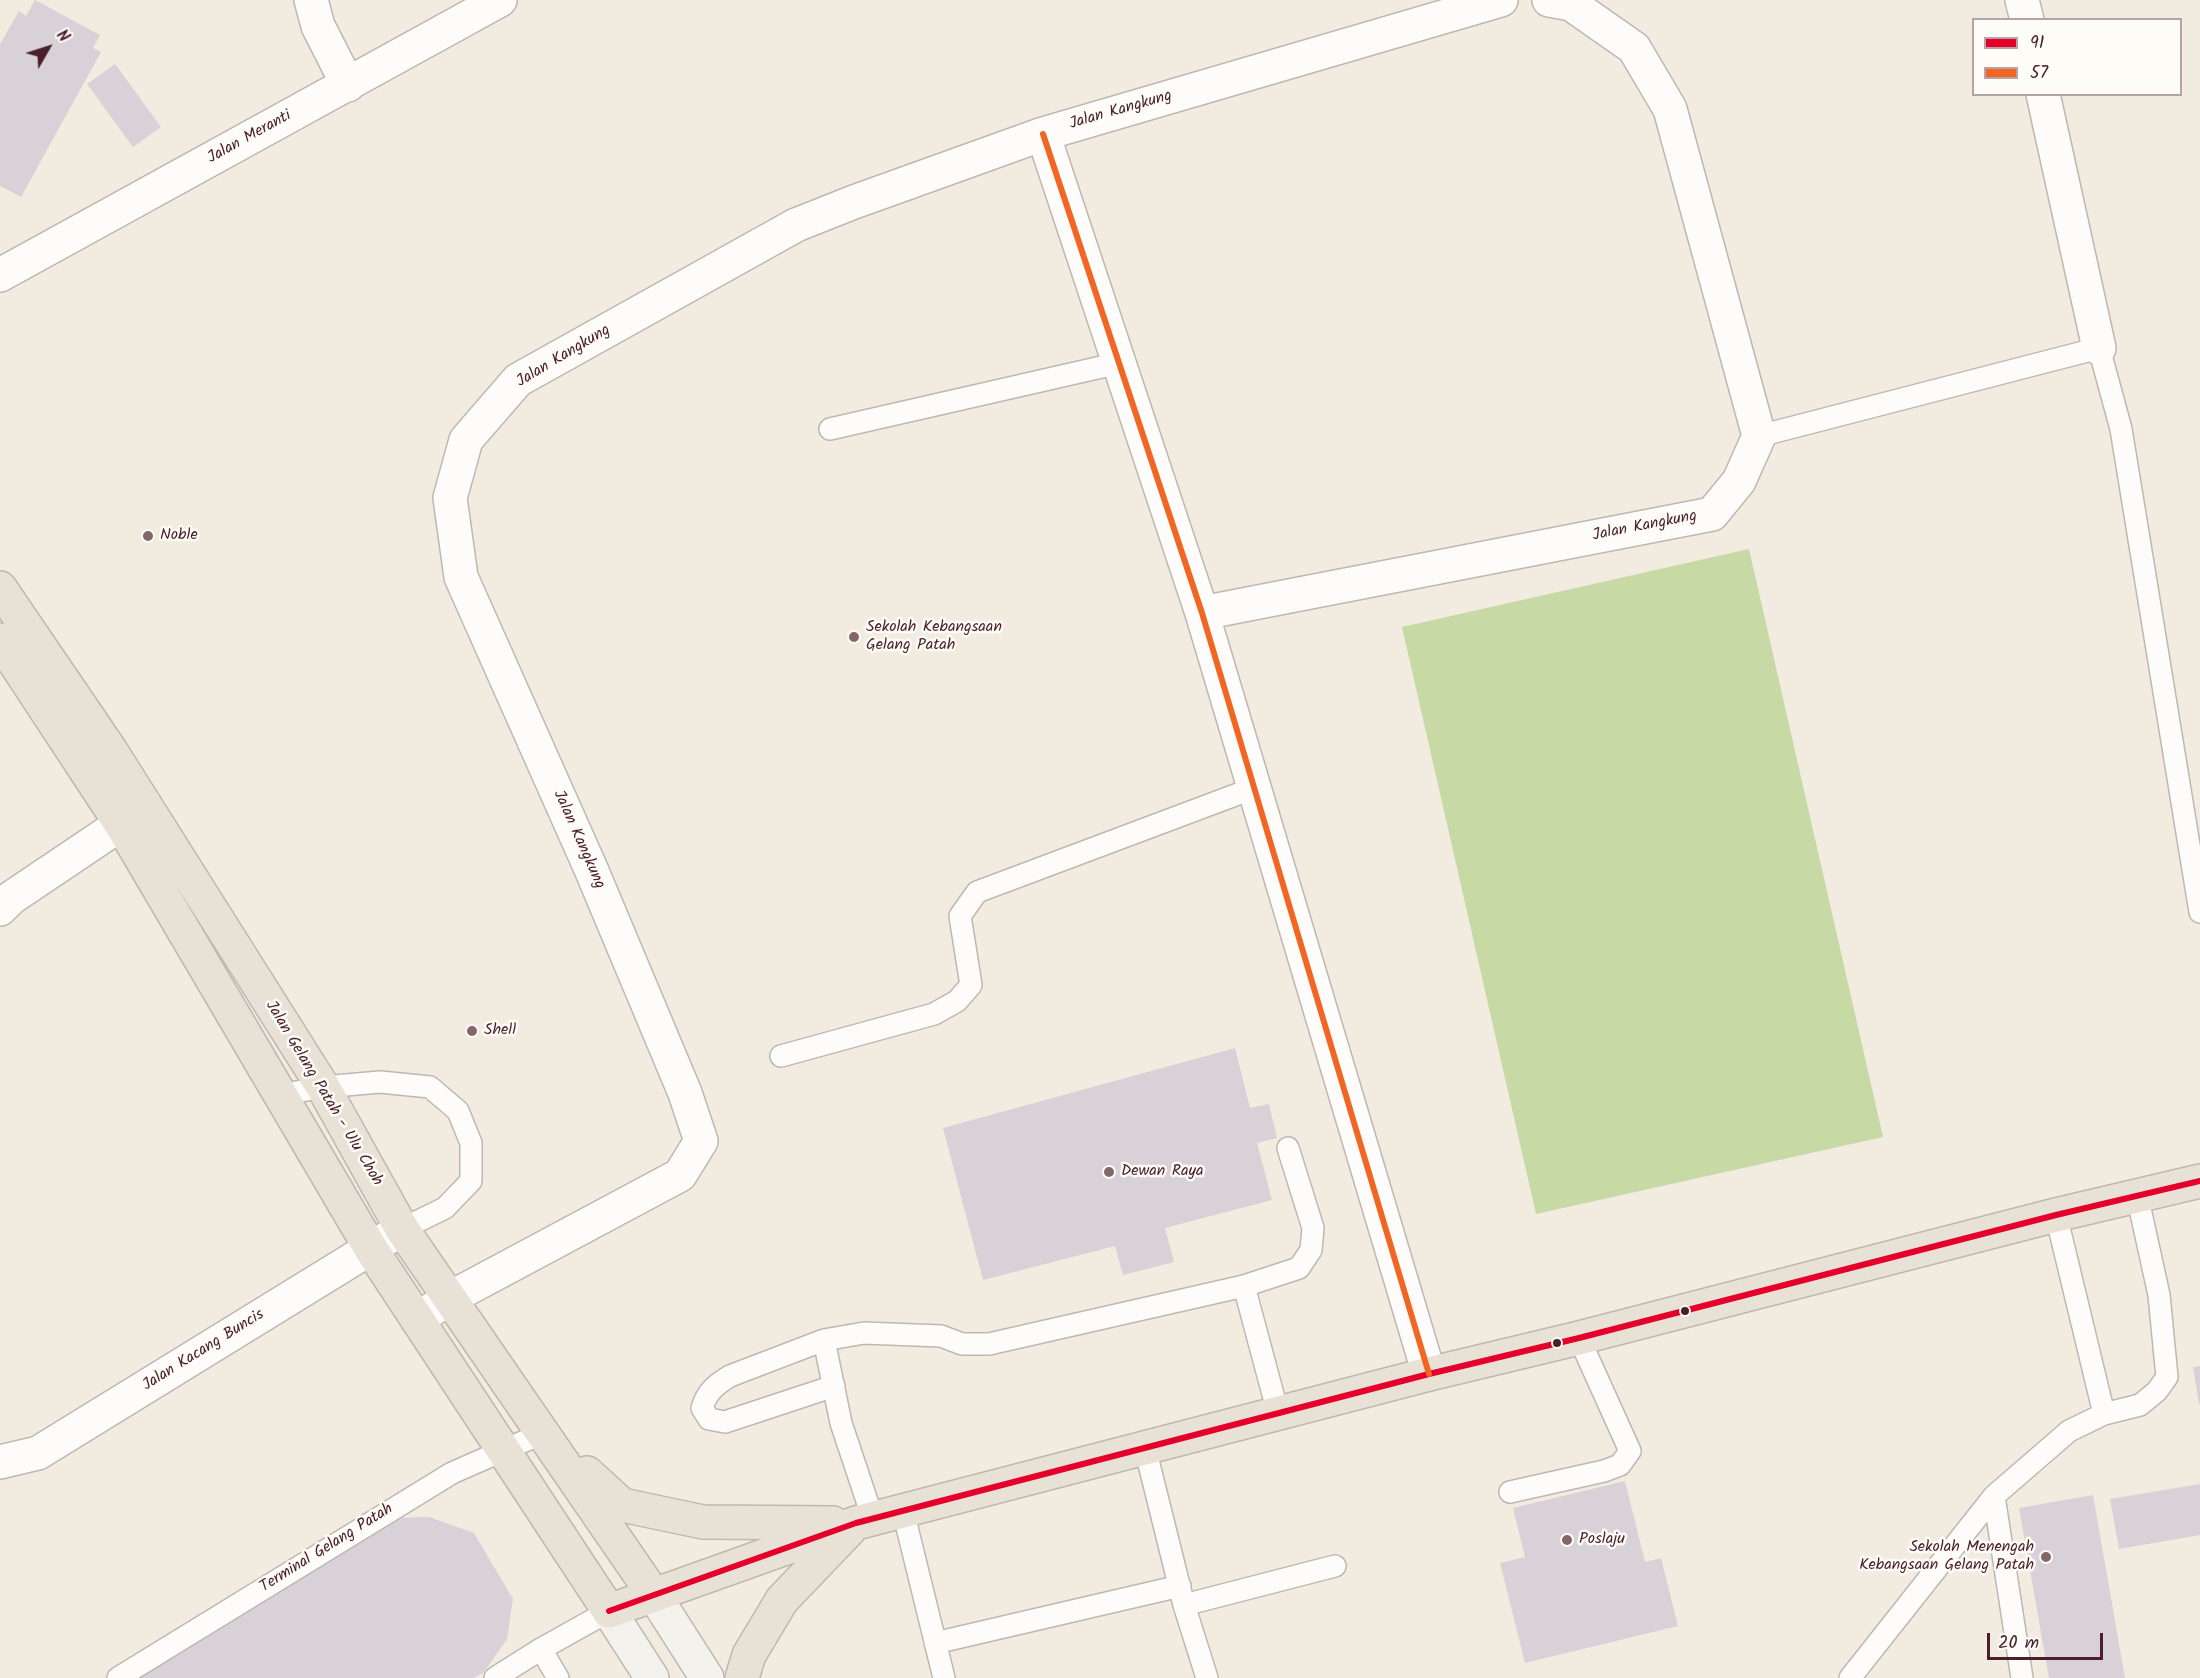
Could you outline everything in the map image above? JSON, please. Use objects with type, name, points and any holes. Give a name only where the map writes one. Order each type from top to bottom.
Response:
[{"type":"main road","name":"Jalan Gelang Patah - Ulu Choh","points":[[0,588],[111,751],[323,1087],[402,1229],[654,1595]]},
{"type":"main road","points":[[0,640],[121,824],[371,1249],[652,1678]]},
{"type":"main road","points":[[609,1611],[877,1518],[1429,1374],[1579,1338],[2056,1215],[2200,1181]]},
{"type":"main road","points":[[543,1433],[622,1505],[703,1522],[877,1518]]},
{"type":"main road","points":[[742,1678],[749,1655],[782,1600],[877,1518]]},
{"type":"main road","points":[[654,1595],[707,1678]]},
{"type":"street","points":[[311,0],[318,26],[348,85]]},
{"type":"street","name":"Jalan Meranti","points":[[0,275],[500,0]]},
{"type":"street","name":"Jalan Kangkung","points":[[417,1319],[450,1298],[680,1175],[701,1141],[685,1093],[591,869],[461,577],[450,498],[466,440],[518,380],[796,225],[1043,134],[1501,0]]},
{"type":"street","points":[[1549,0],[1571,4],[1634,48],[1670,109],[1759,436]]},
{"type":"street","points":[[2022,0],[2026,18]]},
{"type":"street","points":[[2043,96],[2099,348]]},
{"type":"street","points":[[1043,134],[1202,613],[1429,1374]]},
{"type":"street","name":"Jalan Kangkung","points":[[1202,613],[1712,514],[1738,481],[1759,436]]},
{"type":"street","points":[[0,909],[10,898],[121,824]]},
{"type":"street","name":"Jalan Kacang Buncis","points":[[0,1462],[38,1453],[402,1229]]},
{"type":"lane","points":[[1759,436],[2099,348],[2121,429],[2200,912]]},
{"type":"lane","points":[[830,429],[1119,363]]},
{"type":"lane","points":[[781,1056],[934,1014],[957,1002],[971,985],[960,916],[977,892],[1254,788]]},
{"type":"lane","points":[[280,1095],[323,1087],[380,1082],[430,1087],[458,1111],[471,1143],[471,1181],[445,1208],[402,1229]]},
{"type":"lane","points":[[834,1386],[725,1422],[710,1419],[702,1408],[706,1395],[730,1376],[824,1340],[864,1333],[941,1336],[962,1344],[989,1344],[1244,1286],[1299,1268],[1311,1250],[1313,1228],[1288,1148]]},
{"type":"lane","points":[[1850,1678],[1994,1496],[2069,1431],[2104,1414],[2140,1406],[2157,1391],[2167,1377],[2159,1294],[2137,1195]]},
{"type":"lane","points":[[2056,1215],[2104,1414]]},
{"type":"lane","points":[[1244,1286],[1278,1413]]},
{"type":"lane","points":[[1510,1492],[1604,1471],[1620,1465],[1630,1451],[1579,1338]]},
{"type":"lane","points":[[824,1340],[841,1423],[877,1518],[935,1643],[944,1678]]},
{"type":"lane","name":"Terminal Gelang Patah","points":[[118,1678],[452,1473],[543,1433]]},
{"type":"lane","points":[[1145,1448],[1182,1595],[1207,1678]]},
{"type":"lane","points":[[1994,1496],[2022,1678]]},
{"type":"lane","points":[[935,1643],[1335,1566]]},
{"type":"lane","points":[[495,1678],[609,1611]]},
{"type":"lane","points":[[541,1649],[558,1678]]},
{"type":"green space","points":[[1749,549],[1883,1137],[1536,1214],[1402,627]]},
{"type":"building","points":[[35,0],[100,35],[93,48],[101,52],[21,197],[0,186],[0,44],[19,11],[26,16]]},
{"type":"building","points":[[115,64],[161,127],[133,147],[87,84]]},
{"type":"building","name":"Dewan Raya","points":[[1235,1048],[1250,1108],[1269,1104],[1277,1138],[1257,1143],[1272,1200],[1165,1228],[1174,1262],[1123,1275],[1115,1246],[983,1280],[943,1128]]},
{"type":"building","points":[[2200,1366],[2200,1404],[2199,1404],[2193,1367]]},
{"type":"building","points":[[1625,1481],[1645,1562],[1661,1558],[1678,1626],[1525,1663],[1500,1563],[1525,1557],[1513,1508]]},
{"type":"building","points":[[2200,1484],[2200,1535],[2119,1549],[2110,1499]]},
{"type":"building","points":[[2093,1495],[2125,1678],[2049,1678],[2019,1508]]},
{"type":"building","points":[[429,1517],[474,1533],[513,1599],[507,1639],[484,1672],[474,1678],[135,1678],[383,1518]]},
{"type":"transit line","name":"57","points":[[1043,134],[1202,613],[1429,1374]]},
{"type":"transit line","name":"91","points":[[609,1611],[856,1523],[1429,1374],[1579,1338],[2056,1215],[2200,1181]]},
{"type":"place","name":"Noble","points":[[148,536]]},
{"type":"place","name":"Sekolah Kebangsaan Gelang Patah","points":[[854,637]]},
{"type":"place","name":"Shell","points":[[472,1031]]},
{"type":"place","name":"Dewan Raya","points":[[1109,1172]]},
{"type":"place","name":"Poslaju","points":[[1567,1540]]},
{"type":"place","name":"Sekolah Menengah Kebangsaan Gelang Patah","points":[[2046,1557]]}]
